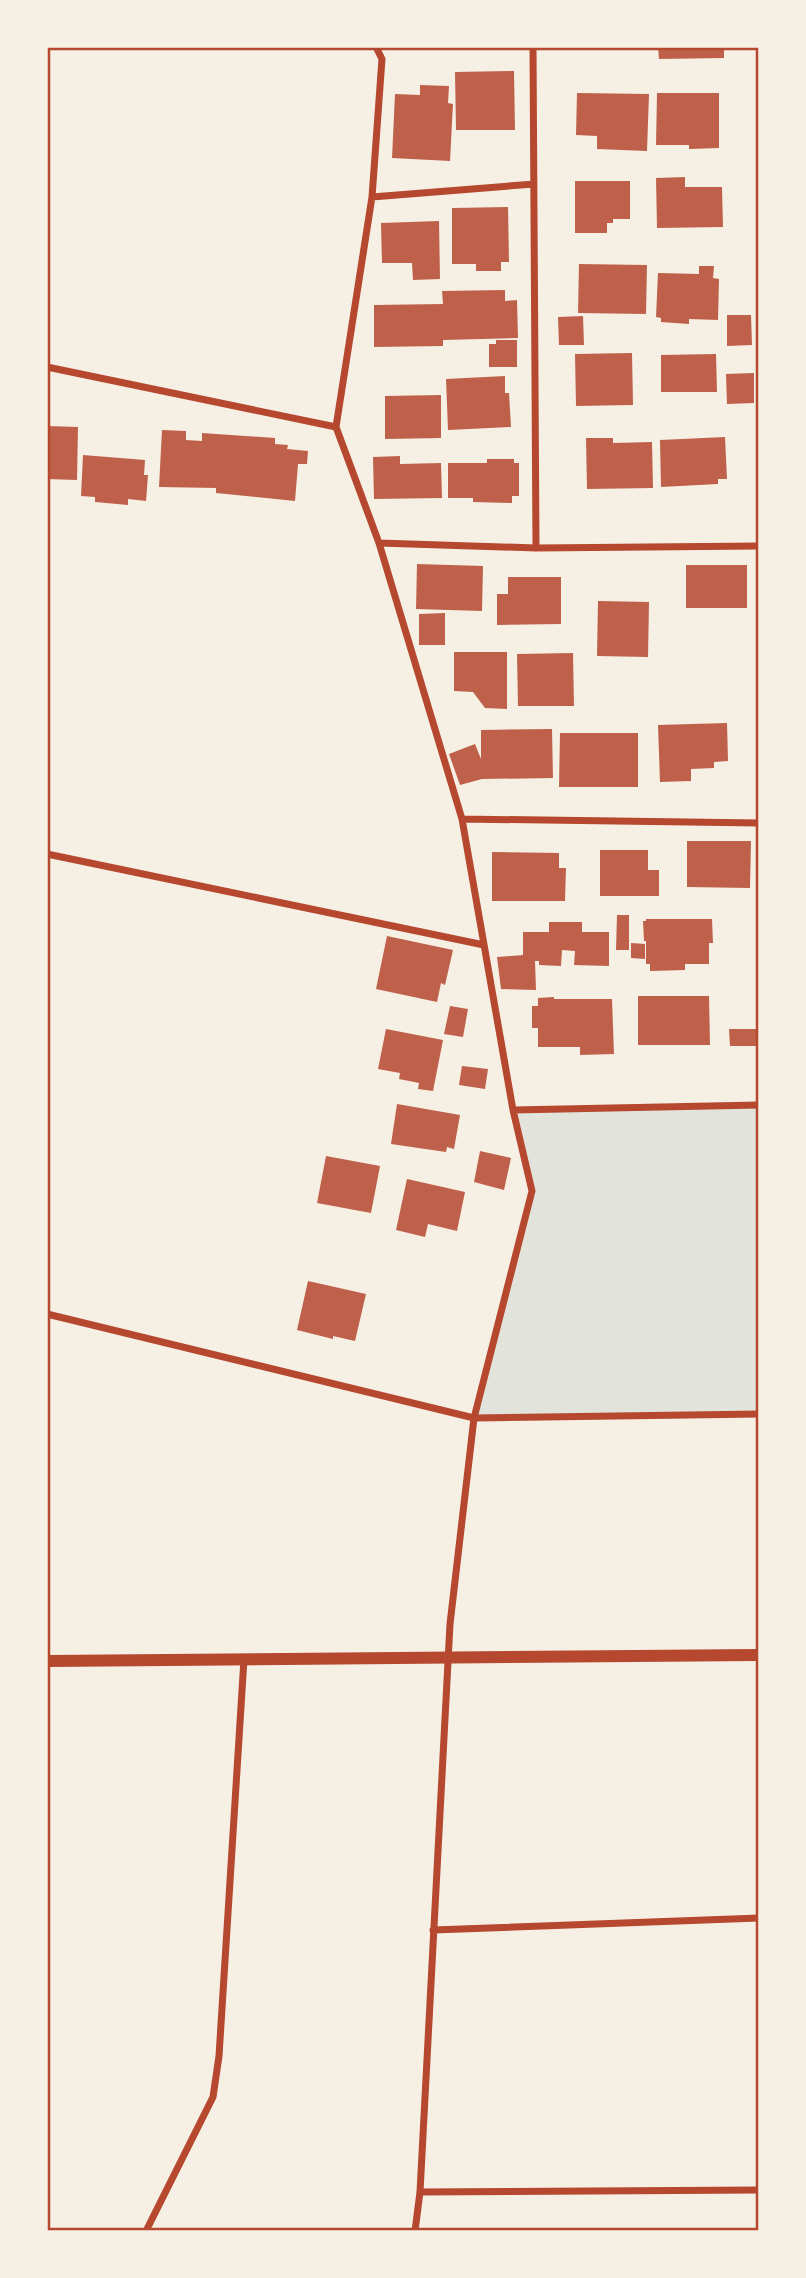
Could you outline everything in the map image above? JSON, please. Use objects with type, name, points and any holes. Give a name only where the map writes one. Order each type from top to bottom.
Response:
[{"type":"street","points":[[376,47],[382,59],[372,197],[336,427],[379,543],[462,819],[513,1110],[531,1191],[474,1418],[447,1658],[420,2192],[415,2231]]},
{"type":"street","points":[[533,47],[536,548]]},
{"type":"street","points":[[372,197],[534,184]]},
{"type":"street","points":[[47,367],[336,427]]},
{"type":"street","points":[[379,543],[536,548],[759,547]]},
{"type":"street","points":[[462,819],[759,823]]},
{"type":"street","points":[[47,854],[484,945]]},
{"type":"street","points":[[513,1110],[759,1105]]},
{"type":"street","points":[[47,1314],[474,1418],[759,1414]]},
{"type":"street","points":[[47,1661],[759,1655]]},
{"type":"street","points":[[146,2231],[213,2097],[219,2056],[244,1659]]},
{"type":"street","points":[[433,1930],[759,1919]]},
{"type":"street","points":[[420,2192],[759,2190]]},
{"type":"shaded area","points":[[759,1105],[759,1414],[474,1418],[531,1191],[513,1110]]},
{"type":"building","points":[[658,47],[724,47],[724,58],[659,59]]},
{"type":"building","points":[[514,71],[515,130],[456,130],[455,72]]},
{"type":"building","points":[[420,85],[449,86],[448,103],[453,104],[450,161],[392,158],[395,94],[420,95]]},
{"type":"building","points":[[577,93],[649,94],[647,151],[597,149],[597,136],[576,135]]},
{"type":"building","points":[[657,93],[719,93],[719,148],[689,149],[689,145],[656,145]]},
{"type":"building","points":[[685,177],[685,187],[722,187],[723,227],[657,228],[656,178]]},
{"type":"building","points":[[575,181],[630,181],[630,219],[613,219],[613,223],[607,223],[607,233],[575,233]]},
{"type":"building","points":[[508,207],[509,262],[501,262],[501,271],[476,271],[476,264],[452,264],[452,208]]},
{"type":"building","points":[[439,221],[440,279],[413,280],[412,263],[382,263],[381,223]]},
{"type":"building","points":[[579,264],[647,265],[646,314],[578,313]]},
{"type":"building","points":[[699,266],[714,266],[713,278],[719,279],[718,320],[689,319],[689,324],[661,322],[661,318],[656,317],[658,273],[699,274]]},
{"type":"building","points":[[505,290],[505,301],[517,300],[518,338],[443,340],[443,346],[374,347],[374,305],[443,304],[442,291]]},
{"type":"building","points":[[727,315],[751,315],[752,345],[727,346]]},
{"type":"building","points":[[583,316],[584,345],[559,345],[558,317]]},
{"type":"building","points":[[496,340],[517,340],[517,367],[489,367],[489,344],[496,344]]},
{"type":"building","points":[[632,353],[633,405],[576,406],[575,354]]},
{"type":"building","points":[[716,354],[717,392],[661,392],[661,355]]},
{"type":"building","points":[[754,373],[754,403],[727,404],[726,374]]},
{"type":"building","points":[[505,376],[511,427],[448,430],[446,379]]},
{"type":"building","points":[[441,395],[441,438],[385,439],[385,396]]},
{"type":"building","points":[[47,426],[78,427],[77,480],[47,479]]},
{"type":"building","points":[[162,430],[186,431],[186,440],[202,441],[202,433],[275,438],[275,444],[288,445],[287,449],[308,451],[307,464],[298,464],[295,501],[216,493],[216,488],[159,487]]},
{"type":"building","points":[[725,437],[727,479],[718,479],[718,484],[661,487],[660,440]]},
{"type":"building","points":[[586,438],[613,438],[613,443],[652,442],[653,488],[587,489]]},
{"type":"building","points":[[83,455],[145,460],[144,475],[148,475],[146,501],[128,499],[128,505],[95,502],[95,497],[81,496]]},
{"type":"building","points":[[400,456],[400,464],[441,463],[442,498],[374,499],[373,457]]},
{"type":"building","points":[[487,459],[514,459],[514,463],[519,463],[519,496],[512,496],[512,503],[448,498],[448,463],[487,463]]},
{"type":"building","points":[[417,564],[483,566],[482,611],[416,609]]},
{"type":"building","points":[[686,565],[747,565],[747,608],[686,608]]},
{"type":"building","points":[[508,577],[561,577],[561,624],[497,625],[497,594],[508,594]]},
{"type":"building","points":[[598,601],[649,602],[648,657],[597,656]]},
{"type":"building","points":[[445,613],[445,645],[419,645],[419,614]]},
{"type":"building","points":[[454,652],[507,652],[507,709],[485,708],[473,692],[454,691]]},
{"type":"building","points":[[573,653],[574,706],[518,706],[517,654]]},
{"type":"building","points":[[727,723],[728,761],[714,762],[714,768],[691,769],[691,781],[660,782],[658,725]]},
{"type":"building","points":[[552,729],[553,778],[482,779],[460,785],[449,754],[475,744],[481,759],[481,730]]},
{"type":"building","points":[[560,733],[638,733],[638,787],[559,787]]},
{"type":"building","points":[[687,841],[751,841],[750,888],[687,887]]},
{"type":"building","points":[[600,850],[648,850],[648,870],[659,870],[659,896],[600,896]]},
{"type":"building","points":[[492,852],[559,853],[559,868],[566,868],[565,901],[492,901]]},
{"type":"building","points":[[617,915],[629,915],[629,950],[616,950]]},
{"type":"building","points":[[712,919],[713,943],[709,943],[709,964],[685,964],[685,970],[650,971],[650,964],[646,964],[644,941],[643,921]]},
{"type":"building","points":[[549,922],[582,922],[582,932],[609,932],[609,966],[574,965],[575,951],[562,950],[561,966],[539,965],[539,961],[535,961],[536,990],[501,989],[497,957],[523,955],[523,932],[549,932]]},
{"type":"building","points":[[387,936],[453,950],[445,985],[441,983],[437,1002],[376,989]]},
{"type":"building","points":[[631,943],[645,944],[645,959],[631,958]]},
{"type":"building","points":[[638,996],[709,996],[710,1045],[638,1045]]},
{"type":"building","points":[[538,998],[612,999],[614,1054],[580,1055],[580,1047],[538,1047],[538,1028],[532,1028],[532,1006],[538,1006]]},
{"type":"building","points":[[450,1006],[468,1009],[463,1037],[444,1034]]},
{"type":"building","points":[[386,1029],[443,1040],[433,1091],[418,1089],[419,1083],[399,1079],[400,1073],[378,1069]]},
{"type":"building","points":[[729,1029],[757,1029],[758,1046],[730,1046]]},
{"type":"building","points":[[462,1066],[488,1069],[485,1089],[459,1085]]},
{"type":"building","points":[[397,1104],[460,1115],[454,1149],[447,1147],[446,1152],[391,1144]]},
{"type":"building","points":[[480,1151],[511,1158],[504,1190],[474,1182]]},
{"type":"building","points":[[326,1156],[380,1166],[371,1213],[317,1203]]},
{"type":"building","points":[[407,1179],[465,1192],[457,1231],[428,1224],[425,1237],[396,1230]]},
{"type":"building","points":[[308,1281],[366,1294],[355,1341],[333,1336],[333,1339],[297,1330]]}]
